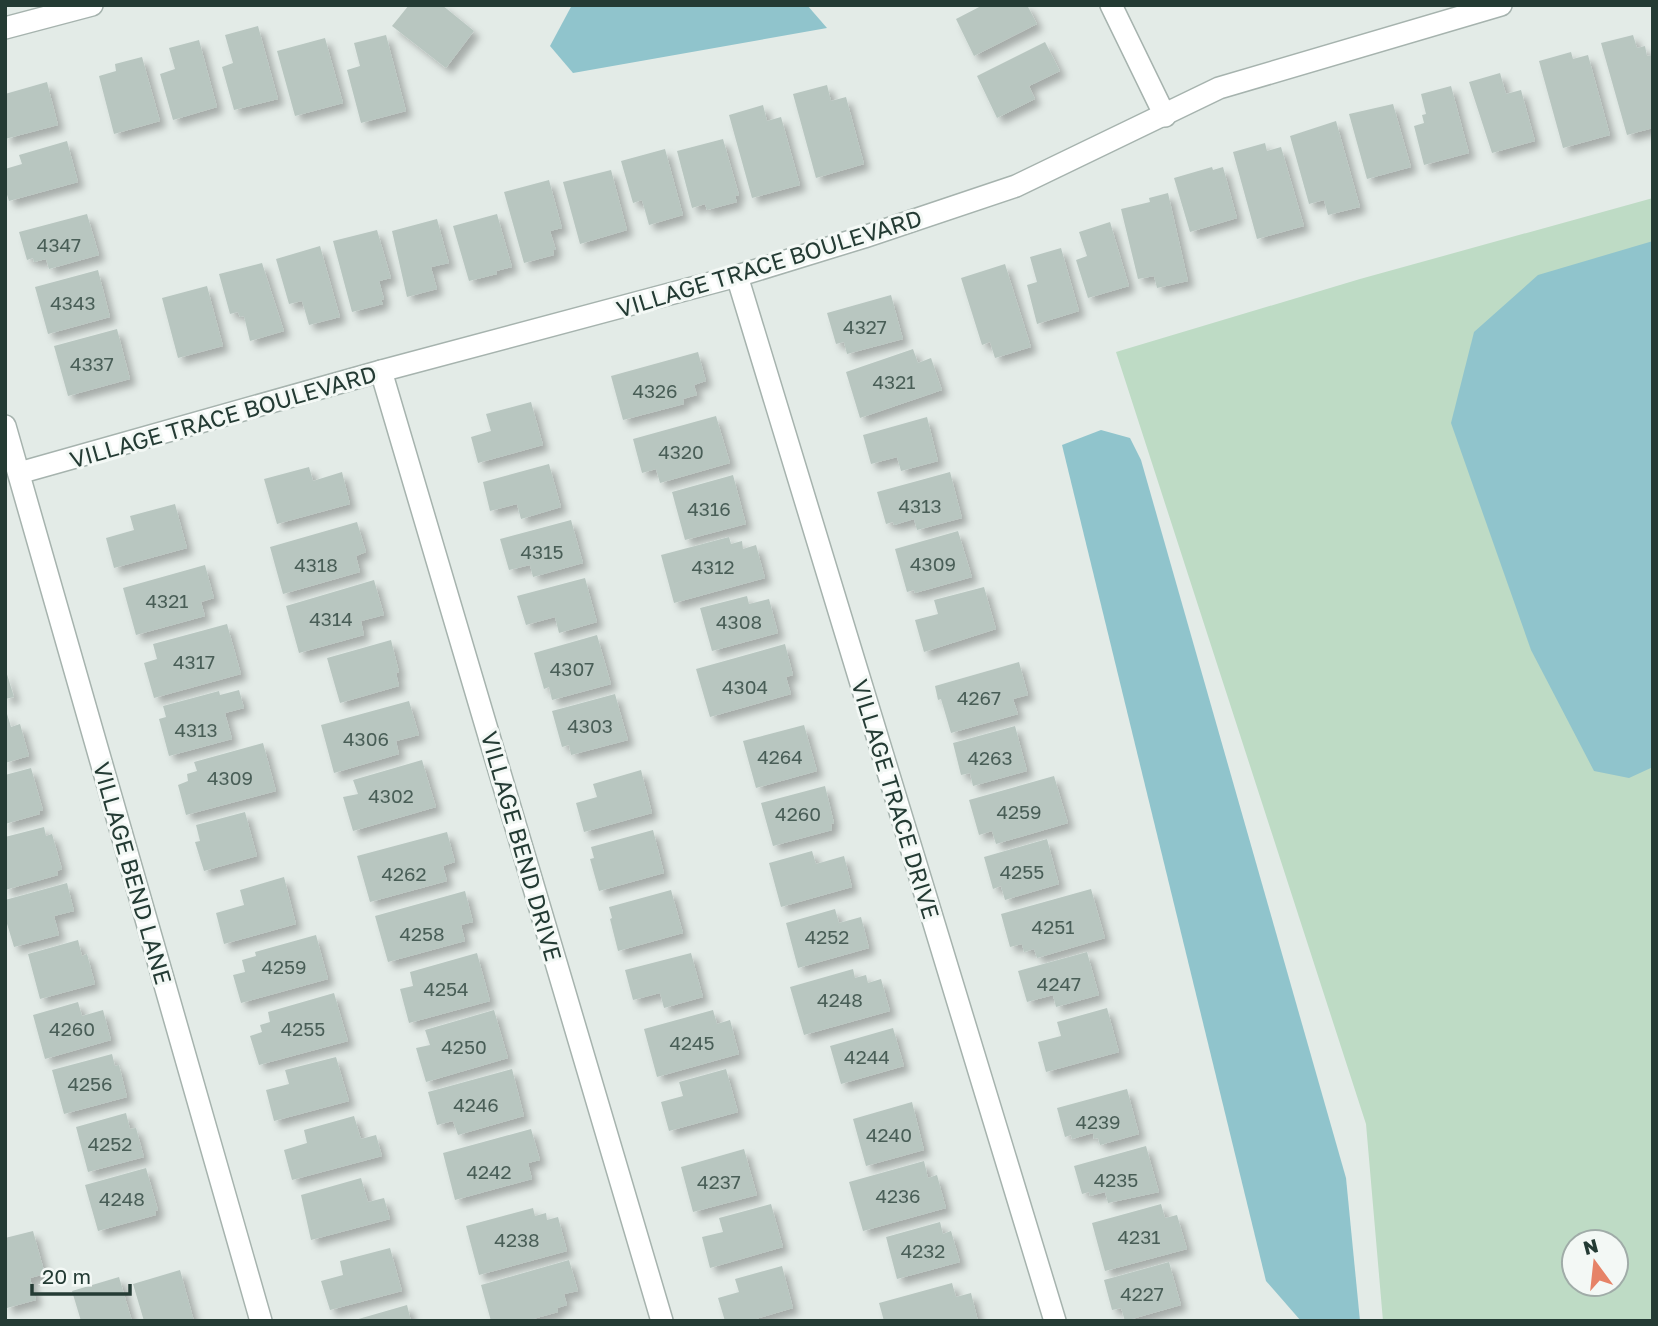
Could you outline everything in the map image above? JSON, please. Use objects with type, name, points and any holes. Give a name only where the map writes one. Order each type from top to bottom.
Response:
[{"type":"street","points":[[5,29],[92,5]]},
{"type":"street","points":[[1111,5],[1165,116]]},
{"type":"street","name":"VILLAGE TRACE BOULEVARD","points":[[19,473],[382,371],[737,276],[1016,186],[1219,88],[1501,5]]},
{"type":"street","name":"VILLAGE TRACE DRIVE","points":[[737,276],[1055,1321]]},
{"type":"street","name":"VILLAGE BEND DRIVE","points":[[382,371],[662,1321]]},
{"type":"street","name":"VILLAGE BEND LANE","points":[[5,426],[261,1321]]},
{"type":"green space","points":[[1653,198],[1653,1321],[1383,1321],[1366,1124],[1116,352],[1360,279]]},
{"type":"water","points":[[572,5],[807,5],[827,28],[573,73],[550,46]]},
{"type":"water","points":[[1653,241],[1653,767],[1629,778],[1594,771],[1531,650],[1451,423],[1474,332],[1538,275]]},
{"type":"water","points":[[1101,430],[1130,438],[1141,460],[1346,1178],[1360,1321],[1301,1321],[1266,1281],[1062,445]]},
{"type":"building","points":[[409,5],[442,5],[474,31],[446,68],[392,26]]},
{"type":"building","points":[[983,5],[1027,5],[1037,24],[974,56],[956,19]]},
{"type":"building","points":[[258,26],[278,99],[234,110],[222,67],[233,63],[225,35]]},
{"type":"building","points":[[386,35],[406,111],[361,123],[347,70],[360,66],[354,43]]},
{"type":"building","points":[[1633,35],[1637,48],[1645,46],[1647,56],[1653,55],[1653,128],[1627,135],[1601,43]]},
{"type":"building","points":[[325,38],[343,103],[295,116],[277,51]]},
{"type":"building","points":[[199,40],[217,107],[173,120],[160,74],[175,69],[169,48]]},
{"type":"building","points":[[1045,42],[1060,71],[1029,86],[1035,99],[997,118],[977,76]]},
{"type":"building","points":[[1571,52],[1573,59],[1588,55],[1610,135],[1563,148],[1539,61]]},
{"type":"building","points":[[142,57],[160,121],[114,134],[99,76],[116,71],[115,64]]},
{"type":"building","points":[[1500,73],[1506,94],[1521,90],[1535,141],[1492,153],[1469,82]]},
{"type":"building","points":[[47,82],[58,125],[5,139],[5,94]]},
{"type":"building","points":[[827,85],[831,101],[846,97],[864,164],[816,178],[793,94]]},
{"type":"building","points":[[1451,86],[1469,153],[1424,165],[1414,126],[1424,123],[1422,115],[1426,114],[1421,94]]},
{"type":"building","points":[[1393,104],[1411,167],[1367,179],[1349,114]]},
{"type":"building","points":[[763,105],[767,121],[781,117],[800,185],[752,198],[729,115]]},
{"type":"building","points":[[1336,121],[1360,207],[1328,215],[1324,200],[1309,204],[1290,136]]},
{"type":"building","points":[[723,139],[739,195],[735,196],[737,202],[707,210],[705,204],[692,208],[677,151]]},
{"type":"building","points":[[67,141],[78,182],[9,201],[5,188],[5,169],[22,164],[19,155]]},
{"type":"building","points":[[1265,143],[1267,151],[1281,147],[1304,226],[1257,239],[1233,152]]},
{"type":"building","points":[[665,149],[683,215],[649,225],[642,200],[633,203],[621,161]]},
{"type":"building","points":[[1212,167],[1213,170],[1223,167],[1237,218],[1190,232],[1174,178]]},
{"type":"building","points":[[611,170],[627,230],[580,244],[563,182]]},
{"type":"building","points":[[549,180],[562,228],[550,231],[556,250],[553,250],[554,255],[524,263],[504,192]]},
{"type":"building","points":[[1168,193],[1188,281],[1157,288],[1154,276],[1138,279],[1121,209],[1150,202],[1149,198]]},
{"type":"building","points":[[87,214],[99,255],[49,269],[46,259],[34,262],[33,258],[27,260],[19,232]]},
{"type":"building","points":[[497,214],[512,267],[469,281],[453,226]]},
{"type":"building","points":[[437,219],[449,263],[431,267],[437,289],[407,297],[392,231]]},
{"type":"building","points":[[1110,222],[1129,286],[1088,298],[1076,260],[1087,256],[1079,232]]},
{"type":"building","points":[[377,230],[391,278],[379,281],[383,304],[352,312],[333,241]]},
{"type":"building","points":[[320,246],[340,317],[309,325],[302,301],[289,304],[276,259]]},
{"type":"building","points":[[1061,248],[1079,311],[1037,324],[1027,285],[1037,282],[1030,257]]},
{"type":"building","points":[[262,263],[284,331],[250,341],[244,316],[240,317],[238,312],[230,314],[219,274]]},
{"type":"building","points":[[1005,264],[1031,347],[995,358],[990,342],[982,345],[961,278]]},
{"type":"building","points":[[98,270],[110,317],[48,334],[35,287]]},
{"type":"building","points":[[207,286],[223,346],[178,358],[162,298]]},
{"type":"building","points":[[891,295],[903,339],[847,354],[844,342],[836,344],[827,313]]},
{"type":"building","points":[[117,329],[130,379],[68,396],[54,346]]},
{"type":"building","points":[[913,349],[918,363],[931,358],[942,390],[860,418],[846,372]]},
{"type":"building","points":[[698,352],[706,381],[694,385],[697,395],[683,399],[684,404],[623,420],[611,376]]},
{"type":"building","points":[[531,402],[543,445],[478,463],[471,437],[491,431],[486,414]]},
{"type":"building","points":[[716,416],[730,463],[660,483],[656,469],[642,473],[633,439]]},
{"type":"building","points":[[927,417],[938,461],[901,471],[897,457],[871,464],[863,435]]},
{"type":"building","points":[[549,464],[561,507],[521,519],[517,504],[490,511],[483,482]]},
{"type":"building","points":[[309,467],[313,481],[342,472],[350,504],[277,524],[264,479]]},
{"type":"building","points":[[950,472],[962,518],[917,530],[914,519],[894,525],[893,522],[886,524],[877,492]]},
{"type":"building","points":[[733,475],[746,524],[685,540],[672,492]]},
{"type":"building","points":[[175,504],[187,548],[114,568],[106,538],[134,530],[130,516]]},
{"type":"building","points":[[571,520],[583,563],[533,577],[530,565],[509,570],[500,539]]},
{"type":"building","points":[[357,522],[366,552],[356,556],[360,572],[283,594],[270,547]]},
{"type":"building","points":[[958,531],[972,577],[915,593],[914,590],[907,592],[895,549]]},
{"type":"building","points":[[729,537],[731,544],[742,541],[743,549],[756,545],[765,578],[674,603],[661,555]]},
{"type":"building","points":[[205,565],[214,598],[201,602],[205,616],[136,635],[123,588]]},
{"type":"building","points":[[585,578],[597,622],[559,633],[555,617],[526,625],[517,596]]},
{"type":"building","points":[[374,580],[384,615],[361,621],[364,635],[299,653],[286,606]]},
{"type":"building","points":[[984,587],[996,629],[924,652],[915,620],[938,614],[934,600]]},
{"type":"building","points":[[747,596],[749,604],[769,599],[778,633],[712,651],[700,608]]},
{"type":"building","points":[[227,624],[241,674],[154,698],[144,663],[157,659],[153,644]]},
{"type":"building","points":[[597,635],[611,684],[552,700],[549,687],[544,689],[534,653]]},
{"type":"building","points":[[391,640],[399,672],[396,673],[399,686],[340,703],[327,658]]},
{"type":"building","points":[[785,644],[793,675],[786,677],[791,694],[710,717],[696,669]]},
{"type":"building","points":[[1019,662],[1028,695],[1013,699],[1018,714],[951,733],[935,686]]},
{"type":"building","points":[[5,668],[14,697],[5,699]]},
{"type":"building","points":[[239,690],[244,708],[225,713],[232,739],[169,756],[159,719],[166,717],[163,706],[219,691],[220,695]]},
{"type":"building","points":[[615,694],[628,740],[571,755],[569,745],[562,747],[552,711]]},
{"type":"building","points":[[409,701],[419,735],[396,741],[399,754],[334,773],[321,725]]},
{"type":"building","points":[[7,714],[11,727],[20,724],[29,756],[5,763],[5,715]]},
{"type":"building","points":[[804,725],[817,771],[756,788],[743,741]]},
{"type":"building","points":[[1015,726],[1027,771],[973,786],[970,773],[961,775],[953,743]]},
{"type":"building","points":[[263,743],[276,791],[186,815],[178,785],[188,781],[187,774],[197,771],[194,762]]},
{"type":"building","points":[[422,760],[436,807],[353,831],[343,797],[358,794],[353,780]]},
{"type":"building","points":[[31,768],[43,810],[39,811],[40,814],[5,824],[5,775]]},
{"type":"building","points":[[641,770],[652,813],[584,832],[576,803],[597,797],[593,784]]},
{"type":"building","points":[[1054,776],[1068,823],[996,844],[992,831],[979,835],[969,800]]},
{"type":"building","points":[[825,786],[834,823],[831,824],[832,830],[773,846],[761,803]]},
{"type":"building","points":[[245,812],[257,856],[204,871],[195,842],[200,841],[196,825]]},
{"type":"building","points":[[44,827],[46,836],[52,834],[62,869],[57,871],[58,875],[5,890],[5,837]]},
{"type":"building","points":[[653,830],[664,873],[599,891],[590,859],[594,858],[591,847]]},
{"type":"building","points":[[447,832],[455,862],[443,866],[447,881],[370,902],[357,856]]},
{"type":"building","points":[[1047,839],[1059,884],[1005,900],[1001,886],[993,889],[984,857]]},
{"type":"building","points":[[812,851],[816,864],[844,856],[852,887],[781,907],[769,863]]},
{"type":"building","points":[[284,877],[296,924],[224,944],[216,913],[244,905],[240,890]]},
{"type":"building","points":[[67,883],[74,911],[54,916],[59,935],[14,947],[5,917],[5,900]]},
{"type":"building","points":[[1091,889],[1105,938],[1037,958],[1034,949],[1024,952],[1022,944],[1010,947],[1001,914]]},
{"type":"building","points":[[671,890],[683,933],[618,951],[609,907]]},
{"type":"building","points":[[465,891],[473,922],[461,925],[465,941],[388,962],[375,916]]},
{"type":"building","points":[[835,909],[839,923],[861,917],[869,948],[798,968],[786,923]]},
{"type":"building","points":[[316,935],[328,979],[241,1003],[233,975],[245,972],[242,960],[256,956],[255,952]]},
{"type":"building","points":[[78,940],[82,956],[87,954],[95,984],[40,999],[28,954]]},
{"type":"building","points":[[1087,952],[1099,995],[1056,1007],[1053,995],[1027,1002],[1018,971]]},
{"type":"building","points":[[477,953],[490,1001],[409,1023],[400,989],[413,986],[410,972]]},
{"type":"building","points":[[691,953],[703,997],[664,1008],[660,993],[633,1000],[625,970]]},
{"type":"building","points":[[853,969],[855,978],[866,975],[868,983],[881,979],[890,1011],[804,1035],[790,987]]},
{"type":"building","points":[[334,993],[348,1041],[259,1065],[250,1036],[262,1032],[260,1025],[270,1022],[268,1012]]},
{"type":"building","points":[[78,1002],[82,1016],[103,1010],[111,1040],[45,1059],[33,1015]]},
{"type":"building","points":[[1107,1008],[1119,1052],[1046,1072],[1038,1042],[1061,1036],[1057,1022]]},
{"type":"building","points":[[494,1010],[508,1058],[426,1082],[416,1048],[430,1045],[425,1030]]},
{"type":"building","points":[[713,1010],[717,1024],[730,1020],[739,1054],[657,1077],[644,1029]]},
{"type":"building","points":[[893,1028],[904,1066],[841,1084],[830,1046]]},
{"type":"building","points":[[112,1054],[115,1066],[119,1065],[127,1097],[64,1114],[52,1070]]},
{"type":"building","points":[[336,1057],[349,1101],[274,1121],[266,1090],[289,1084],[285,1070]]},
{"type":"building","points":[[512,1069],[524,1116],[458,1135],[453,1121],[437,1125],[428,1092]]},
{"type":"building","points":[[726,1069],[738,1112],[669,1131],[661,1102],[683,1096],[679,1082]]},
{"type":"building","points":[[1127,1089],[1139,1134],[1100,1145],[1098,1138],[1094,1139],[1093,1133],[1072,1139],[1071,1135],[1065,1137],[1057,1108]]},
{"type":"building","points":[[912,1102],[924,1150],[866,1166],[853,1119]]},
{"type":"building","points":[[126,1113],[130,1129],[136,1128],[144,1157],[88,1172],[76,1127]]},
{"type":"building","points":[[354,1116],[361,1139],[376,1135],[382,1156],[292,1180],[284,1150],[307,1143],[304,1130]]},
{"type":"building","points":[[531,1129],[540,1160],[528,1163],[532,1179],[455,1200],[443,1153]]},
{"type":"building","points":[[1146,1146],[1159,1192],[1108,1203],[1105,1192],[1090,1196],[1089,1192],[1082,1194],[1074,1166]]},
{"type":"building","points":[[744,1149],[757,1195],[693,1212],[681,1167]]},
{"type":"building","points":[[924,1161],[928,1178],[937,1175],[946,1208],[863,1231],[849,1182]]},
{"type":"building","points":[[146,1168],[158,1210],[155,1211],[156,1215],[98,1231],[85,1185]]},
{"type":"building","points":[[361,1178],[368,1202],[384,1198],[390,1219],[311,1240],[301,1195]]},
{"type":"building","points":[[771,1204],[783,1247],[710,1268],[702,1237],[723,1232],[719,1218]]},
{"type":"building","points":[[1161,1204],[1165,1218],[1177,1215],[1187,1249],[1105,1271],[1092,1223]]},
{"type":"building","points":[[533,1208],[535,1216],[546,1213],[547,1220],[558,1217],[567,1251],[479,1275],[466,1226]]},
{"type":"building","points":[[940,1222],[943,1234],[951,1231],[960,1262],[897,1279],[886,1237]]},
{"type":"building","points":[[33,1231],[45,1274],[30,1278],[36,1300],[7,1308],[5,1238]]},
{"type":"building","points":[[390,1248],[402,1291],[330,1310],[321,1281],[343,1275],[340,1261]]},
{"type":"building","points":[[569,1260],[578,1291],[564,1294],[567,1305],[557,1308],[558,1312],[526,1321],[491,1321],[481,1285]]},
{"type":"building","points":[[1169,1262],[1181,1305],[1125,1321],[1121,1308],[1112,1310],[1104,1280]]},
{"type":"building","points":[[782,1266],[793,1308],[749,1321],[725,1321],[718,1298],[739,1292],[735,1279]]},
{"type":"building","points":[[180,1270],[194,1321],[144,1321],[133,1284]]},
{"type":"building","points":[[119,1277],[132,1321],[81,1321],[72,1291]]},
{"type":"building","points":[[952,1283],[956,1297],[971,1293],[978,1321],[884,1321],[879,1303]]},
{"type":"building","points":[[407,1305],[411,1321],[355,1321],[355,1320]]}]
